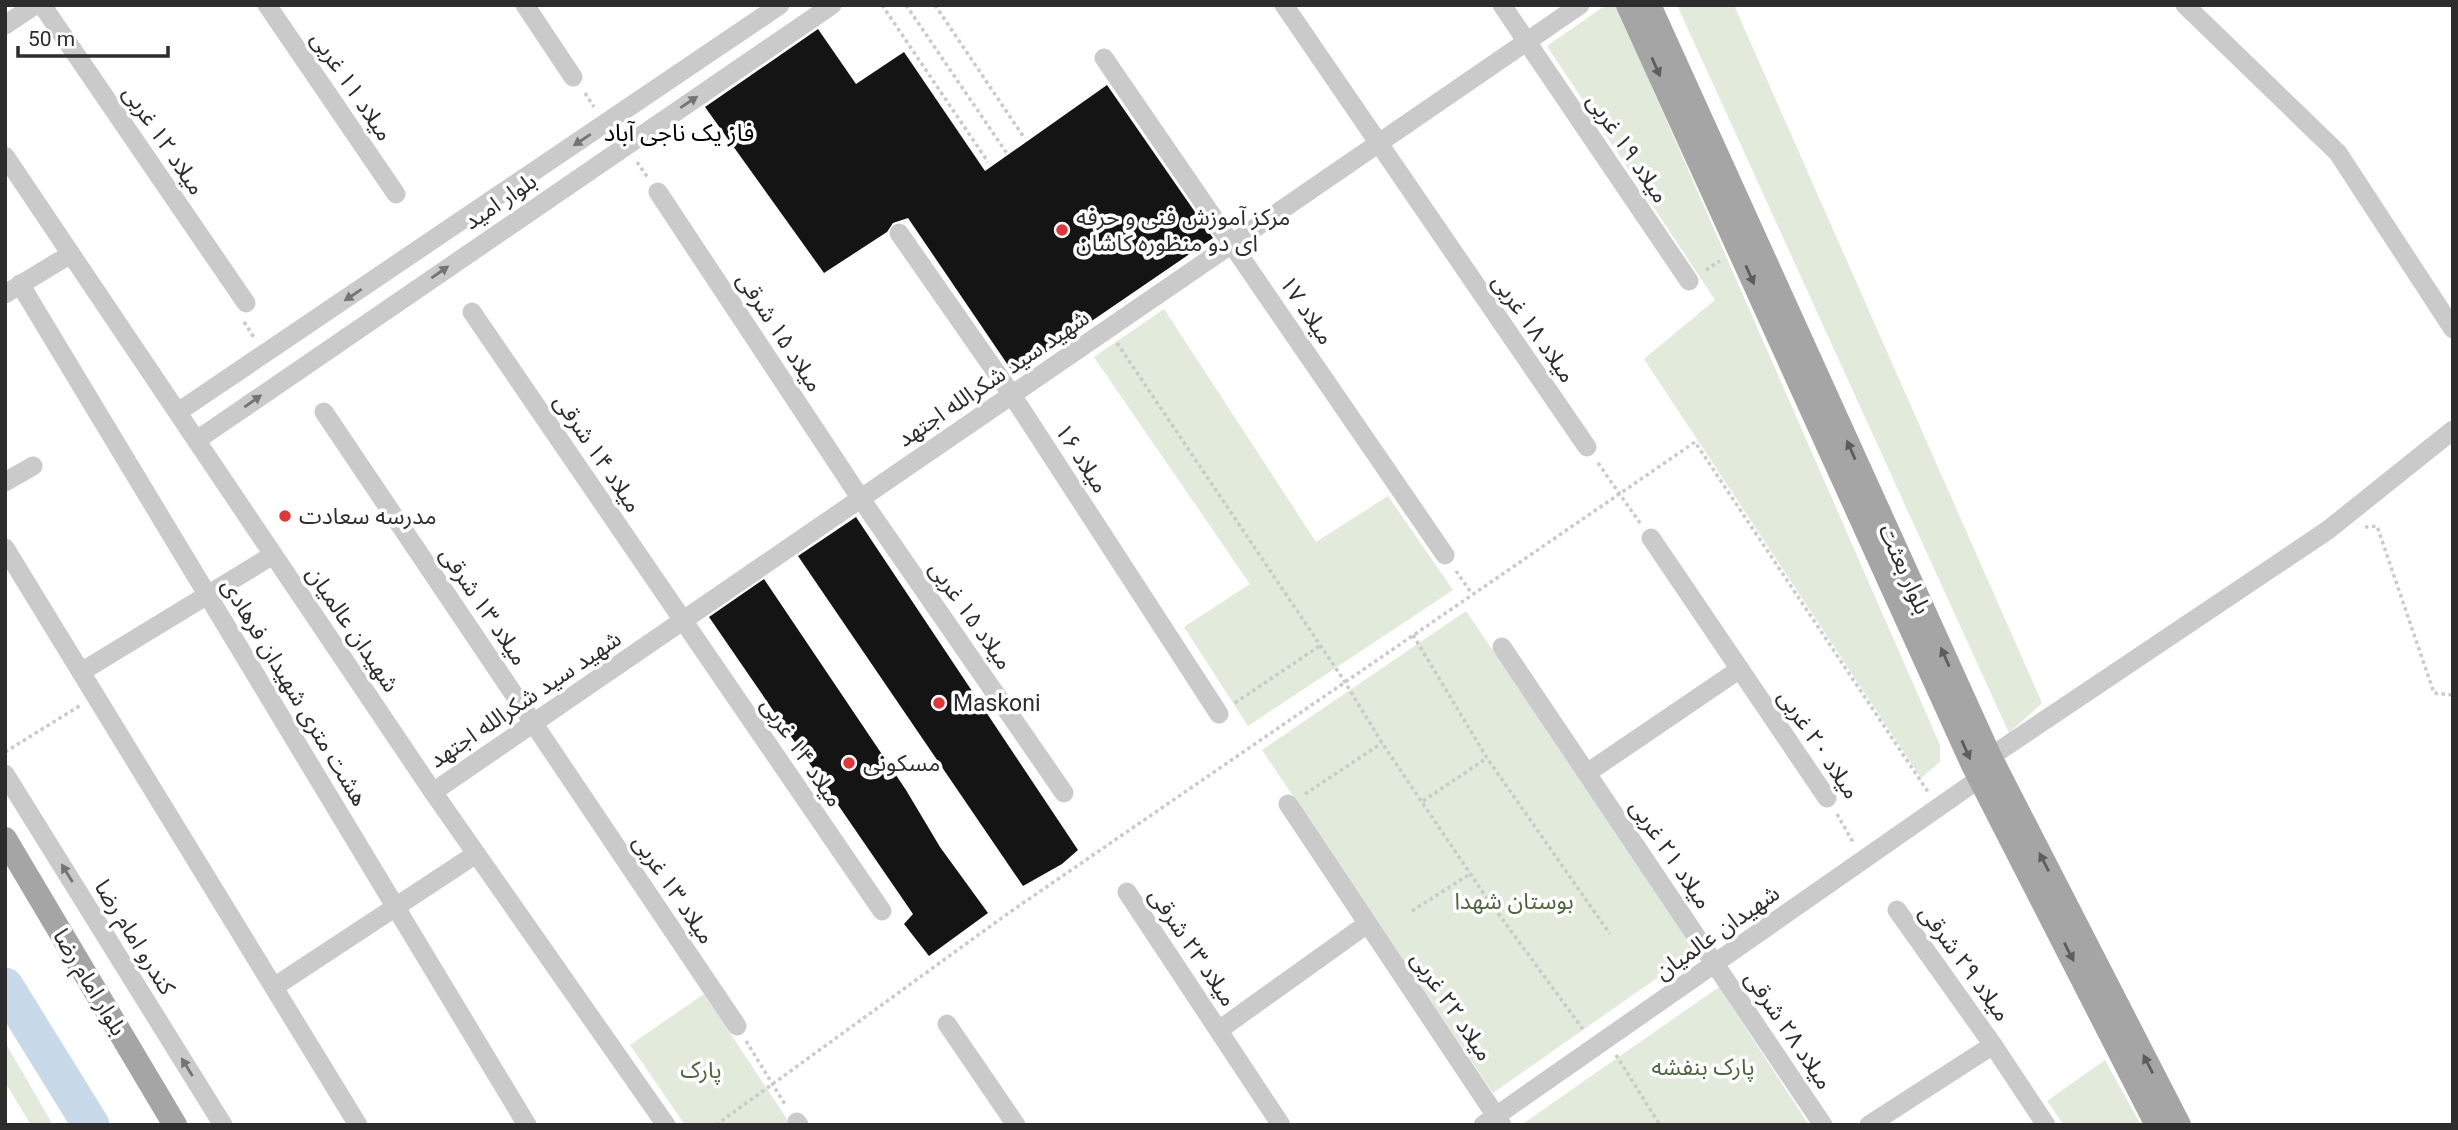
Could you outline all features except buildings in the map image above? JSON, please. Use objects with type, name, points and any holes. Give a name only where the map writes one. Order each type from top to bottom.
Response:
[{"type":"main road","name":"بلوار بعثت","points":[[1628,5],[1985,768],[2157,1125]]},
{"type":"main road","name":"بلوار بعثت","points":[[1649,5],[1985,768],[2179,1125]]},
{"type":"main road","name":"بلوار امام رضا","points":[[5,839],[175,1125]]},
{"type":"street","points":[[5,25],[35,5]]},
{"type":"street","name":"میلاد ۱۲ غربی","points":[[42,5],[246,303]]},
{"type":"street","name":"میلاد ۱۱ غربی","points":[[267,5],[396,194]]},
{"type":"street","points":[[524,5],[573,77]]},
{"type":"street","name":"بلوار امید","points":[[178,412],[780,5]]},
{"type":"street","name":"بلوار امید","points":[[197,440],[832,5]]},
{"type":"street","name":"میلاد ۱۸ غربی","points":[[1284,5],[1377,145],[1587,447]]},
{"type":"street","name":"میلاد ۱۹ غربی","points":[[1502,5],[1689,281]]},
{"type":"street","name":"شهید سید شکرالله اجتهد","points":[[433,792],[1580,5]]},
{"type":"street","points":[[2185,5],[2338,153],[2453,329]]},
{"type":"street","name":"میلاد ۱۷","points":[[1104,58],[1445,555]]},
{"type":"street","name":"شهیدان عالمیان","points":[[5,156],[433,792],[666,1125]]},
{"type":"street","name":"میلاد ۱۵ شرقی","points":[[658,192],[861,499]]},
{"type":"street","name":"میلاد ۱۶","points":[[899,233],[1012,395],[1219,714]]},
{"type":"street","points":[[13,289],[71,254]]},
{"type":"street","name":"هشت متری شهیدان فرهادی","points":[[13,289],[208,594],[527,1125]]},
{"type":"street","name":"میلاد ۱۴ شرقی","points":[[472,312],[683,621]]},
{"type":"street","name":"میلاد ۱۳ شرقی","points":[[324,412],[534,723]]},
{"type":"street","name":"شهیدان عالمیان","points":[[1494,1122],[1985,768],[2328,530],[2453,430]]},
{"type":"street","points":[[5,482],[33,466]]},
{"type":"street","name":"میلاد ۱۵ غربی","points":[[861,499],[1064,793]]},
{"type":"street","name":"میلاد ۲۰ غربی","points":[[1651,538],[1827,798]]},
{"type":"street","points":[[5,548],[358,1125]]},
{"type":"street","points":[[81,673],[274,555]]},
{"type":"street","name":"میلاد ۱۴ غربی","points":[[683,621],[881,911]]},
{"type":"street","name":"میلاد ۲۱ غربی","points":[[1502,647],[1715,963]]},
{"type":"street","points":[[1587,773],[1740,669]]},
{"type":"street","name":"میلاد ۱۳ غربی","points":[[534,723],[737,1026]]},
{"type":"street","name":"کندرو امام رضا","points":[[5,774],[223,1125]]},
{"type":"street","name":"میلاد ۲۲ غربی","points":[[1288,804],[1494,1122]]},
{"type":"street","points":[[274,987],[476,854]]},
{"type":"street","name":"میلاد ۲۳ شرقی","points":[[1127,892],[1281,1125]]},
{"type":"street","name":"میلاد ۲۹ شرقی","points":[[1897,910],[2046,1125]]},
{"type":"street","points":[[1219,1030],[1367,925]]},
{"type":"street","name":"میلاد ۲۸ شرقی","points":[[1715,963],[1823,1125]]},
{"type":"street","points":[[947,1024],[1016,1125]]},
{"type":"street","points":[[1869,1125],[1993,1045]]},
{"type":"path","points":[[882,5],[988,162]]},
{"type":"path","points":[[906,5],[1008,155]]},
{"type":"path","points":[[935,5],[1025,139]]},
{"type":"path","points":[[573,77],[606,124]]},
{"type":"path","points":[[625,145],[658,192]]},
{"type":"path","points":[[1689,281],[1728,256]]},
{"type":"path","points":[[246,303],[236,310],[265,354]]},
{"type":"path","points":[[1108,330],[1345,681],[1382,743],[1423,800],[1470,874],[1586,1033]]},
{"type":"path","points":[[716,1125],[1010,912],[1695,442],[1931,796]]},
{"type":"path","points":[[1587,447],[1651,538]]},
{"type":"path","points":[[2328,530],[2377,526],[2434,694],[2453,695]]},
{"type":"path","points":[[1445,555],[1472,594]]},
{"type":"path","points":[[1413,635],[1487,758],[1610,934]]},
{"type":"path","points":[[1219,714],[1321,645]]},
{"type":"path","points":[[5,752],[94,697]]},
{"type":"path","points":[[1288,804],[1382,743]]},
{"type":"path","points":[[1423,800],[1487,758]]},
{"type":"path","name":"میلاد ۲۰ غربی","points":[[1827,798],[1856,848]]},
{"type":"path","points":[[1412,911],[1470,874]]},
{"type":"path","points":[[737,1026],[798,1123]]},
{"type":"path","points":[[1614,1052],[1660,1125]]},
{"type":"green space","points":[[1606,5],[1616,5],[1940,745],[1940,762],[1921,778],[1644,359],[1715,300],[1547,46]]},
{"type":"green space","points":[[1677,5],[1734,5],[2042,703],[2009,733]]},
{"type":"green space","points":[[1164,309],[1316,542],[1388,496],[1453,590],[1248,726],[1184,627],[1250,584],[1094,357]]},
{"type":"green space","name":"بوستان شهدا","points":[[1466,611],[1697,950],[1493,1093],[1262,750]]},
{"type":"green space","name":"پارک بنفشه","points":[[1719,987],[1809,1125],[1521,1125]]},
{"type":"green space","name":"پارک","points":[[704,994],[791,1125],[685,1125],[630,1045]]},
{"type":"green space","points":[[5,1042],[53,1125],[31,1125],[5,1082]]},
{"type":"green space","points":[[2105,1060],[2141,1125],[2064,1125],[2047,1101]]},
{"type":"waterway","points":[[5,986],[91,1125]]},
{"type":"place","name":"مرکز آموزش فنی و حرفه ای دو منظوره کاشان","points":[[1062,230]]},
{"type":"place","name":"مدرسه سعادت","points":[[285,516]]},
{"type":"place","name":"Maskoni","points":[[939,703]]},
{"type":"place","name":"مسکونی","points":[[849,763]]},
{"type":"district","name":"فاز یک ناجی آباد","points":[[679,133]]}]
